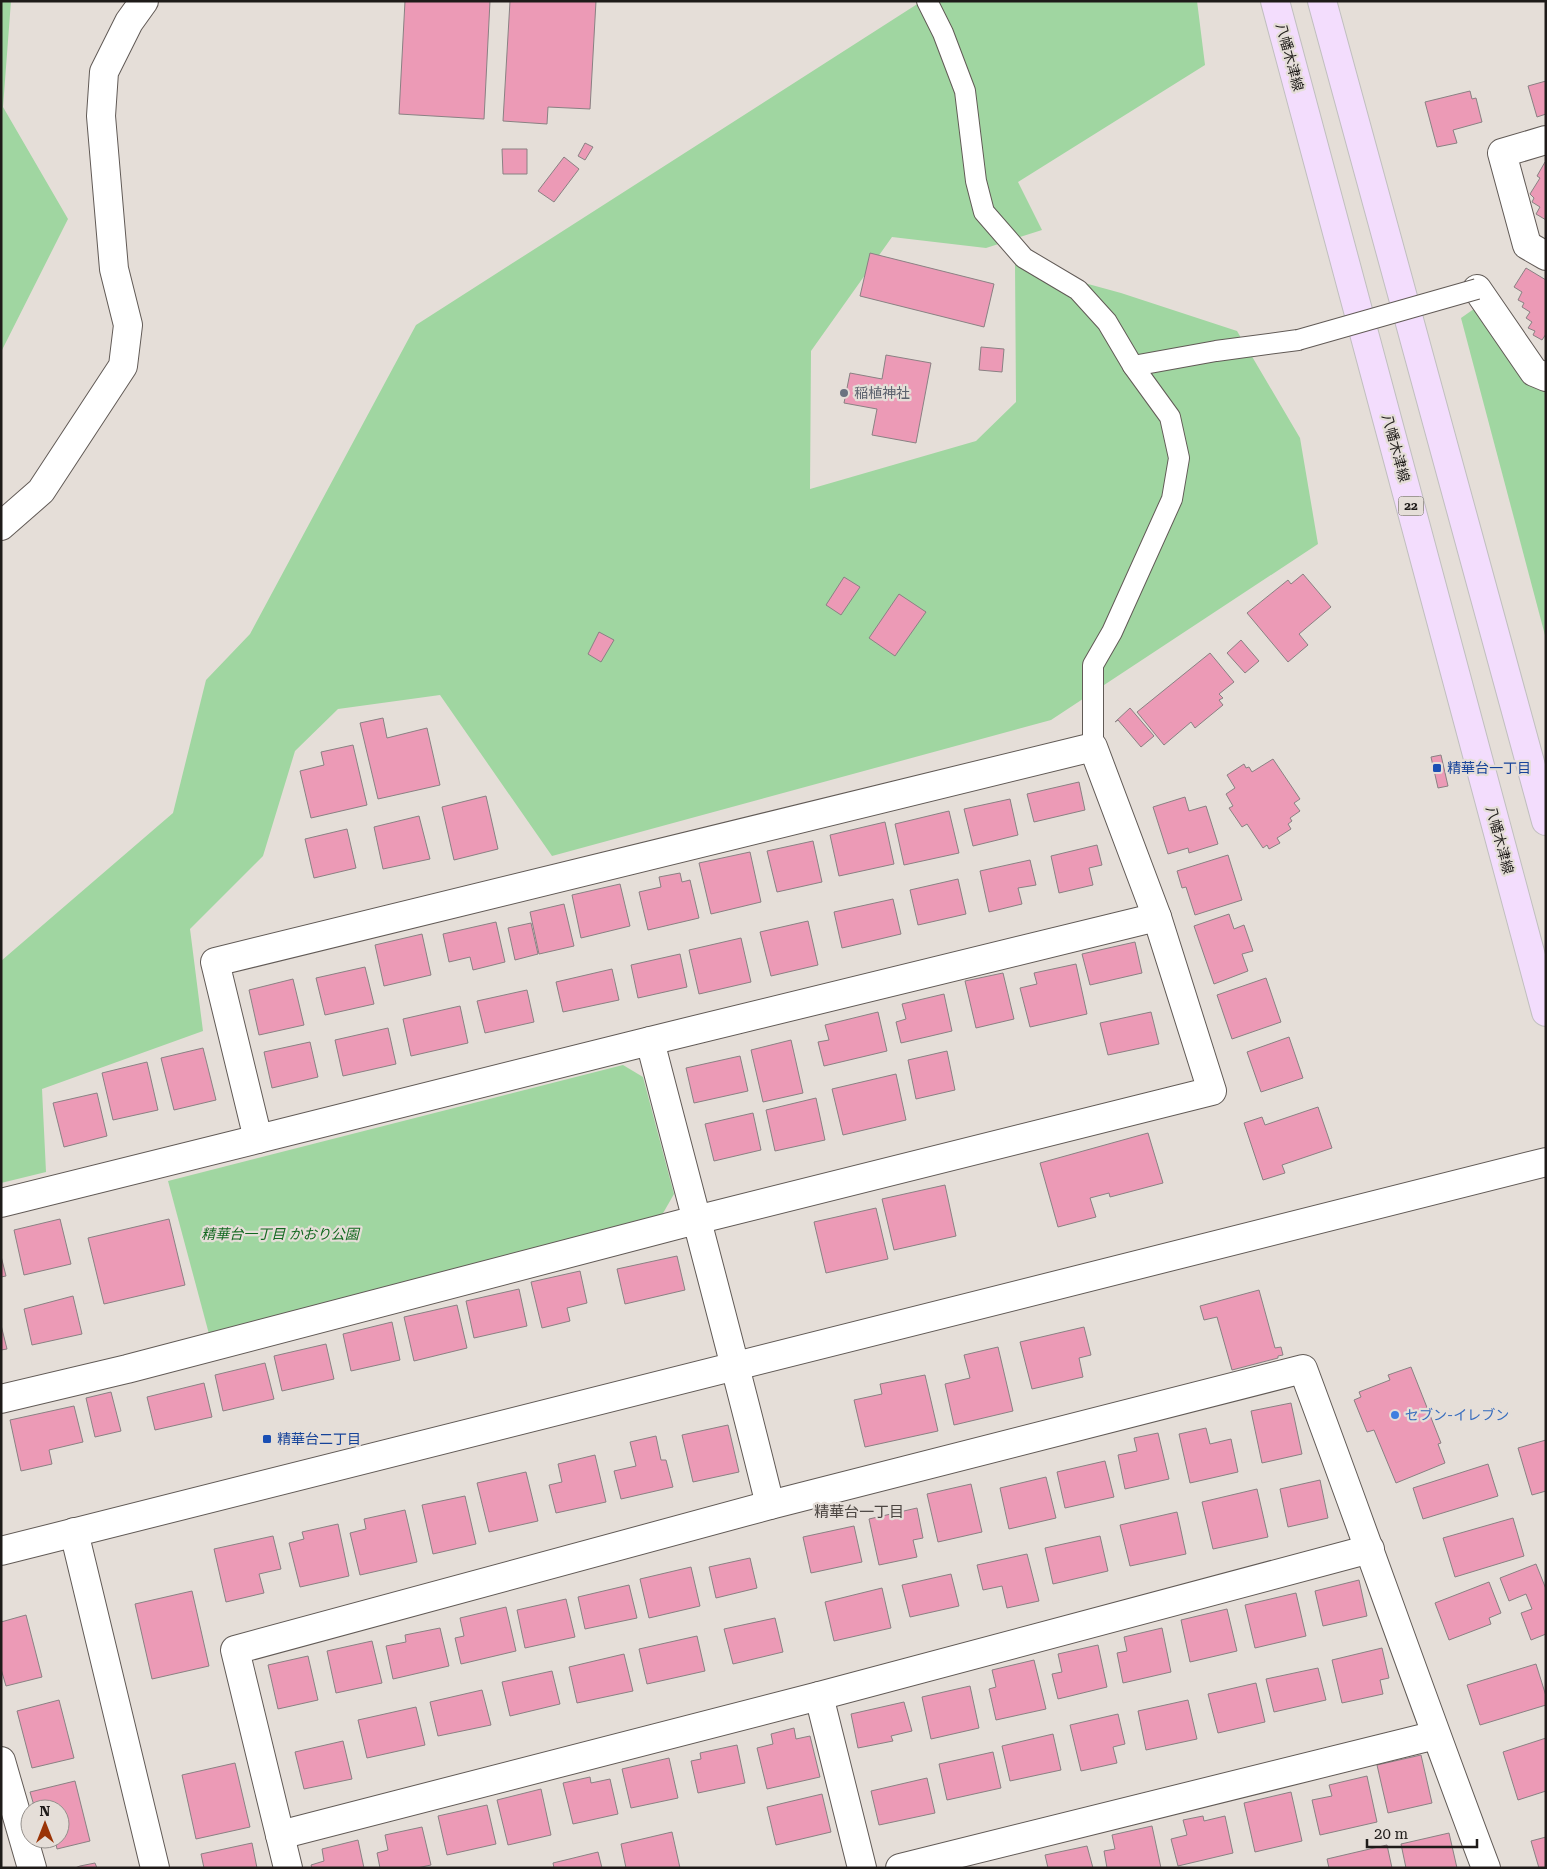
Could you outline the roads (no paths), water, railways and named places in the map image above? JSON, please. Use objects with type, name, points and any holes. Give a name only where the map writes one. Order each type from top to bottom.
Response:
[{"type":"main road","name":"八幡木津線","points":[[1275,1],[1546,1012]]},
{"type":"main road","points":[[1322,1],[1546,821]]},
{"type":"street","points":[[1,526],[41,491],[122,366],[128,325],[114,269],[101,116],[104,72],[129,22],[144,1]]},
{"type":"street","points":[[1546,140],[1502,153],[1527,245],[1546,256]]},
{"type":"street","points":[[1477,289],[1534,372],[1546,377]]},
{"type":"street","points":[[1,1399],[146,1364],[696,1220],[1212,1091],[1157,917],[1093,747],[215,962],[258,1139]]},
{"type":"street","points":[[1,1203],[1157,917]]},
{"type":"street","points":[[650,1041],[736,1366],[770,1505]]},
{"type":"street","points":[[1,1551],[1546,1162]]},
{"type":"street","points":[[288,1868],[235,1650],[770,1505],[1303,1368],[1486,1868]]},
{"type":"street","points":[[74,1532],[155,1868]]},
{"type":"street","points":[[280,1835],[819,1696],[1370,1549]]},
{"type":"street","points":[[819,1696],[862,1868]]},
{"type":"street","points":[[900,1868],[1436,1735]]},
{"type":"street","points":[[1,1761],[32,1868]]},
{"type":"lane","points":[[927,1],[943,33],[966,91],[976,181],[984,212],[1024,258],[1078,290],[1107,322],[1133,366],[1170,417],[1179,458],[1172,499],[1112,632],[1093,665],[1093,747]]},
{"type":"lane","points":[[1133,366],[1216,351],[1298,340],[1477,289]]},
{"type":"place","name":"稲植神社","points":[[844,393]]},
{"type":"place","name":"精華台一丁目","points":[[1437,768]]},
{"type":"place","name":"セブン-イレブン","points":[[1395,1415]]},
{"type":"place","name":"精華台二丁目","points":[[267,1439]]},
{"type":"district","name":"精華台一丁目","points":[[859,1512]]},
{"type":"park label","name":"精華台一丁目 かおり公園","points":[[280,1234]]}]
